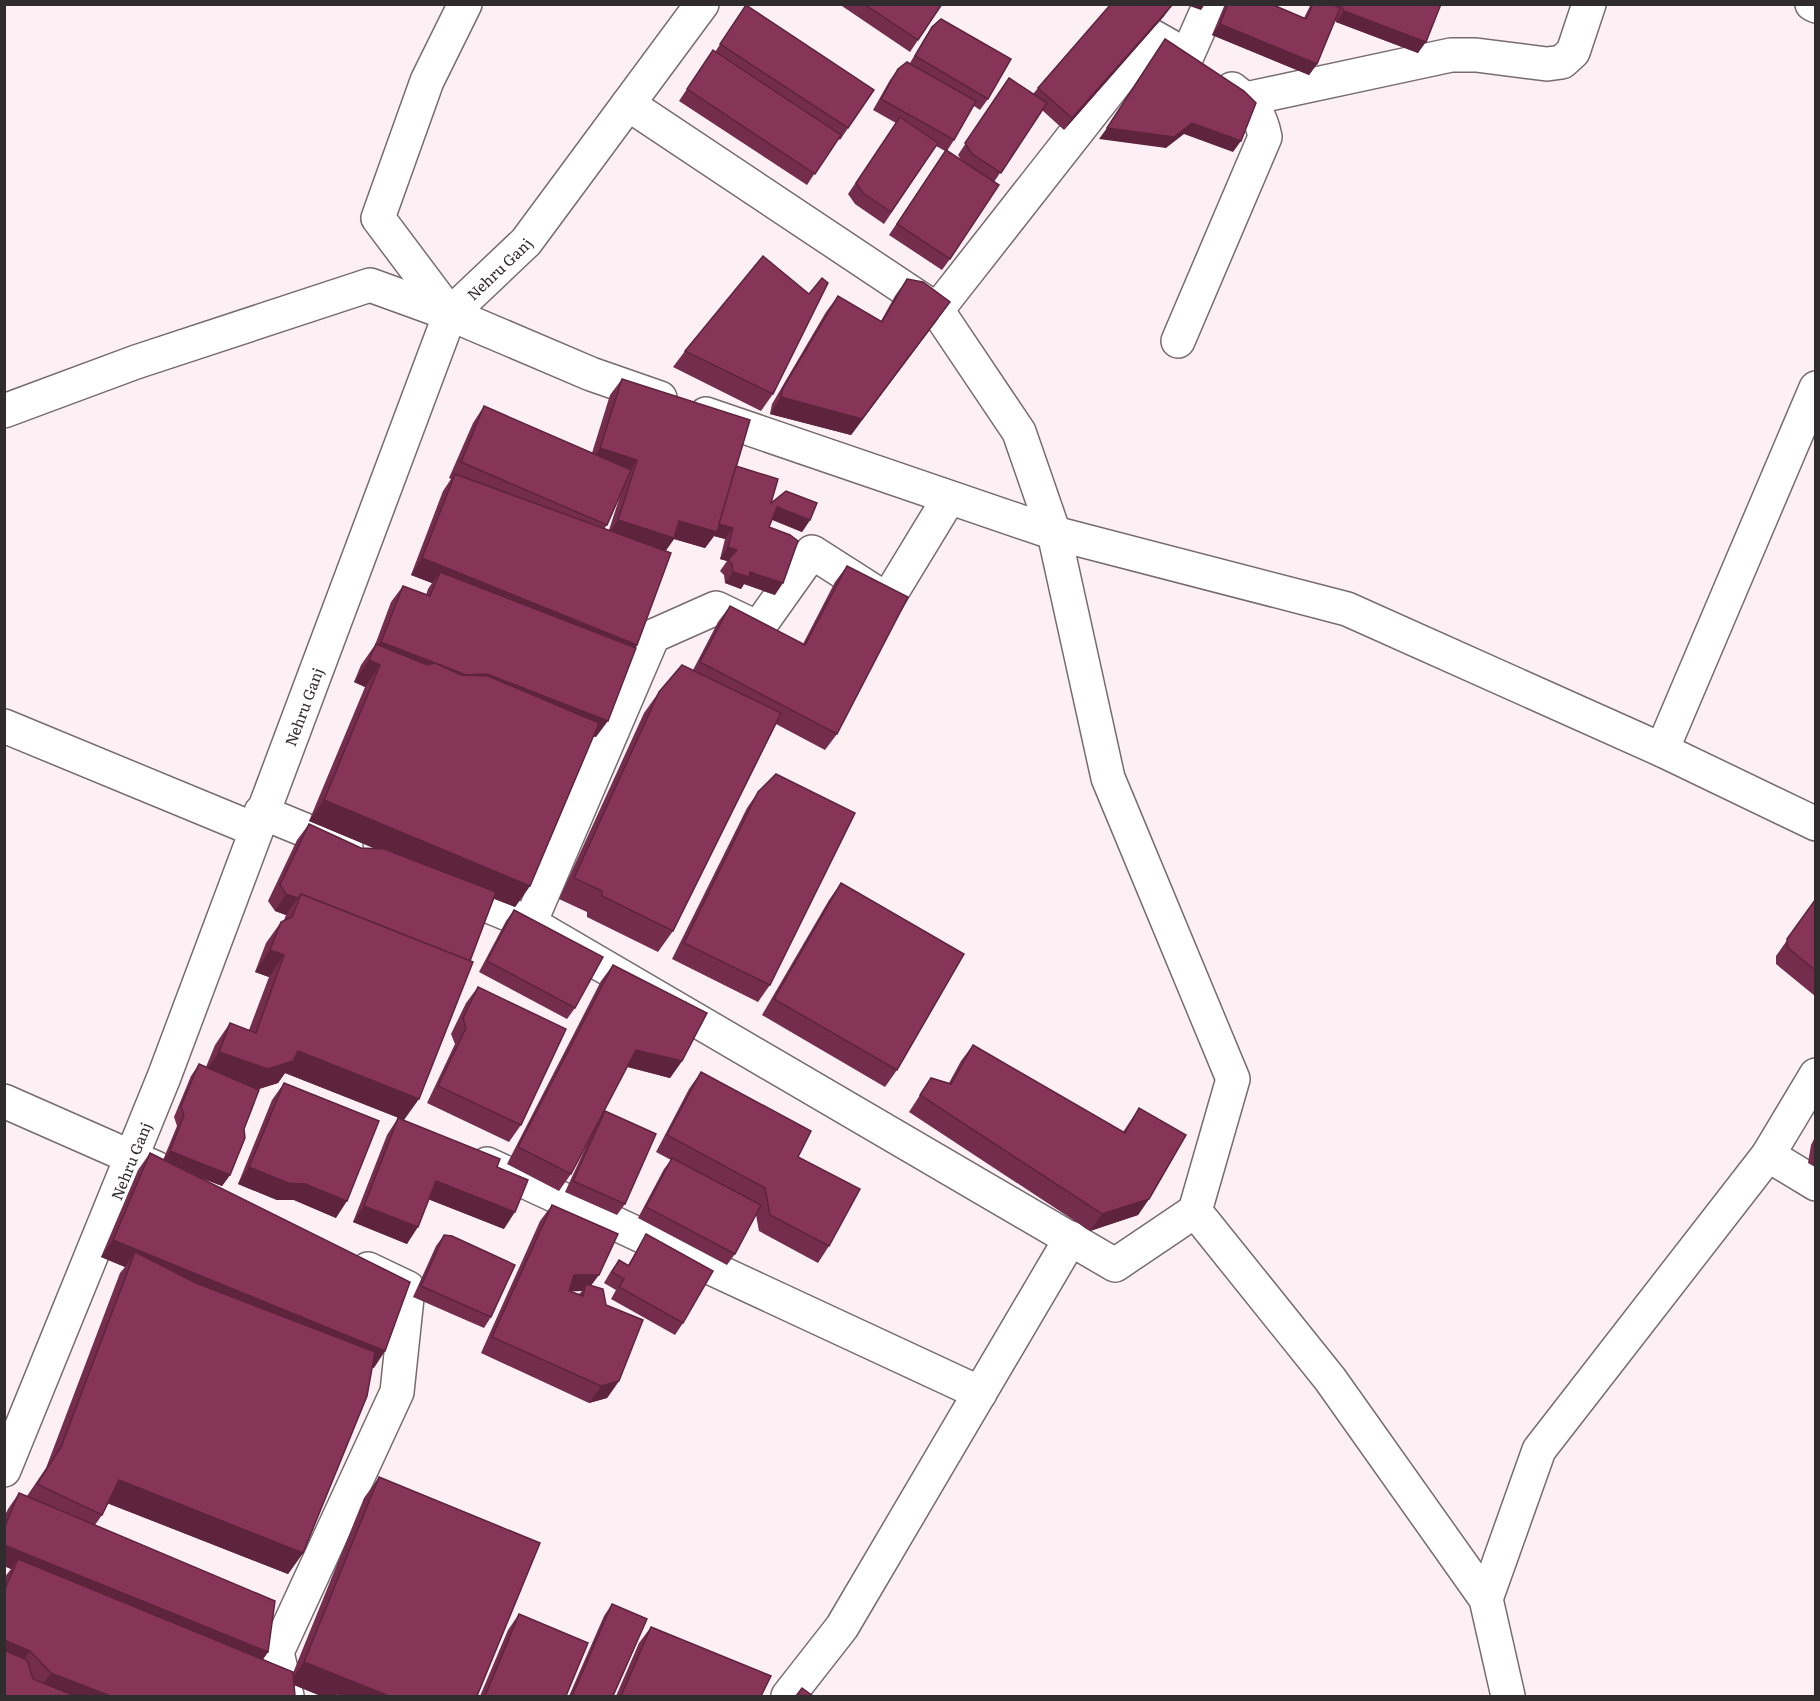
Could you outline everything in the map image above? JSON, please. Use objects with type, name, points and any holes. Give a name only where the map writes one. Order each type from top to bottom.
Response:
[{"type":"street","points":[[450,314],[378,218],[427,81],[465,4]]},
{"type":"street","name":"Nehru Ganj","points":[[4,1470],[132,1156],[450,314],[526,242],[702,4]]},
{"type":"street","points":[[1187,56],[1210,4]]},
{"type":"street","points":[[1246,99],[1451,55],[1476,55],[1548,64],[1562,62],[1573,52],[1589,4]]},
{"type":"street","points":[[937,309],[1152,36],[1187,56],[1246,99],[1261,117],[1264,137],[1178,341]]},
{"type":"street","points":[[422,879],[530,923],[1115,1265],[1195,1211],[1233,1079],[1108,778],[1054,533],[1019,432],[937,309],[628,104]]},
{"type":"street","points":[[4,411],[136,362],[370,285],[450,314],[591,374],[1054,533],[1347,609],[1662,750],[1815,824]]},
{"type":"street","points":[[1662,750],[1815,388]]},
{"type":"street","points":[[530,923],[653,636],[716,608],[758,628],[812,552],[887,600],[949,498]]},
{"type":"street","points":[[4,726],[259,821],[369,857]]},
{"type":"street","points":[[1486,1599],[1539,1450],[1768,1155],[1815,1075]]},
{"type":"street","points":[[4,1101],[132,1156],[185,1182]]},
{"type":"street","points":[[1768,1155],[1815,1184]]},
{"type":"street","points":[[472,1157],[980,1393]]},
{"type":"street","points":[[1195,1211],[1330,1379],[1486,1599],[1508,1696]]},
{"type":"street","points":[[788,1696],[842,1627],[1071,1238]]},
{"type":"street","points":[[287,1696],[277,1652],[397,1392],[408,1288],[345,1257]]},
{"type":"building","points":[[864,4],[942,4],[918,40]]},
{"type":"building","points":[[1111,4],[1173,4],[1072,118],[1038,88]]},
{"type":"building","points":[[1228,4],[1271,4],[1306,19],[1313,4],[1332,4],[1340,8],[1317,64],[1220,24]]},
{"type":"building","points":[[1340,4],[1441,4],[1426,42],[1344,11]]},
{"type":"building","points":[[746,5],[874,90],[848,128],[720,44]]},
{"type":"building","points":[[941,19],[1011,59],[988,99],[915,56],[932,27]]},
{"type":"building","points":[[1165,39],[1244,91],[1256,103],[1241,141],[1192,123],[1174,137],[1107,128]]},
{"type":"building","points":[[713,50],[841,135],[815,174],[687,89]]},
{"type":"building","points":[[907,62],[976,101],[954,140],[881,99],[898,69]]},
{"type":"building","points":[[1009,78],[1047,103],[1001,173],[972,154],[965,143]]},
{"type":"building","points":[[900,117],[938,143],[891,212],[863,193],[856,183]]},
{"type":"building","points":[[946,150],[999,185],[950,259],[897,224]]},
{"type":"building","points":[[763,256],[809,294],[822,278],[828,283],[773,394],[685,351]]},
{"type":"building","points":[[907,279],[923,282],[950,302],[862,419],[781,397],[783,388],[838,296],[882,322]]},
{"type":"building","points":[[622,379],[750,420],[717,532],[679,521],[674,538],[618,520],[637,460],[600,448]]},
{"type":"building","points":[[484,406],[631,470],[607,525],[461,462]]},
{"type":"building","points":[[736,466],[778,479],[771,503],[786,491],[817,503],[810,520],[777,507],[769,527],[790,535],[798,541],[783,583],[750,572],[749,577],[733,572],[732,564],[728,560],[737,550],[728,547],[733,528],[719,524]]},
{"type":"building","points":[[455,474],[671,553],[637,645],[422,558]]},
{"type":"building","points":[[847,566],[908,597],[837,734],[700,662],[730,606],[805,645]]},
{"type":"building","points":[[440,572],[636,648],[608,721],[487,674],[466,675],[381,642],[403,586],[430,596]]},
{"type":"building","points":[[376,644],[427,665],[435,663],[461,675],[488,676],[599,723],[530,886],[324,800],[380,665],[369,660]]},
{"type":"building","points":[[682,665],[781,713],[673,931],[602,896],[602,891],[574,878],[659,692]]},
{"type":"building","points":[[776,774],[855,813],[770,985],[684,943],[758,792]]},
{"type":"building","points":[[309,824],[361,848],[384,849],[496,892],[470,961],[301,894],[298,898],[286,894],[280,885]]},
{"type":"building","points":[[841,883],[964,954],[897,1070],[774,999]]},
{"type":"building","points":[[301,894],[473,962],[419,1099],[298,1051],[293,1061],[268,1069],[219,1052],[230,1023],[256,1033],[284,955],[270,950],[281,922],[292,917]]},
{"type":"building","points":[[1815,900],[1815,970],[1788,948],[1787,939]]},
{"type":"building","points":[[514,910],[603,957],[575,1008],[487,961]]},
{"type":"building","points":[[613,965],[707,1013],[682,1061],[636,1050],[571,1174],[518,1147]]},
{"type":"building","points":[[478,987],[566,1029],[521,1125],[438,1086],[466,1028],[463,1018]]},
{"type":"building","points":[[973,1045],[1125,1133],[1139,1108],[1186,1135],[1149,1199],[1102,1214],[920,1095],[931,1078],[951,1084]]},
{"type":"building","points":[[199,1064],[259,1090],[244,1129],[245,1138],[230,1175],[170,1151],[184,1115],[181,1106]]},
{"type":"building","points":[[701,1072],[811,1131],[798,1157],[860,1189],[829,1246],[770,1215],[765,1188],[667,1135]]},
{"type":"building","points":[[284,1083],[379,1121],[347,1201],[305,1184],[288,1183],[249,1167]]},
{"type":"building","points":[[605,1111],[656,1134],[625,1204],[573,1181]]},
{"type":"building","points":[[398,1118],[500,1159],[497,1167],[528,1180],[515,1212],[436,1181],[418,1227],[364,1206]]},
{"type":"building","points":[[150,1153],[410,1282],[385,1351],[113,1240]]},
{"type":"building","points":[[672,1158],[761,1205],[735,1254],[646,1207]]},
{"type":"building","points":[[552,1205],[618,1234],[599,1275],[574,1275],[569,1291],[583,1296],[586,1284],[603,1289],[606,1305],[643,1320],[619,1381],[601,1386],[492,1337]]},
{"type":"building","points":[[646,1234],[713,1271],[683,1323],[619,1287],[624,1279],[612,1272],[619,1260],[629,1266]]},
{"type":"building","points":[[444,1235],[452,1236],[515,1265],[491,1317],[421,1286]]},
{"type":"building","points":[[135,1252],[196,1283],[375,1352],[367,1396],[303,1553],[119,1480],[102,1515],[37,1484],[61,1447]]},
{"type":"building","points":[[379,1477],[540,1543],[477,1696],[389,1696],[304,1662]]},
{"type":"building","points":[[19,1493],[275,1601],[268,1652],[4,1545],[4,1528]]},
{"type":"building","points":[[18,1559],[293,1672],[295,1696],[108,1696],[51,1673],[30,1651],[4,1640],[4,1591]]},
{"type":"building","points":[[612,1604],[647,1619],[613,1696],[572,1696]]},
{"type":"building","points":[[519,1614],[588,1643],[566,1696],[485,1696]]},
{"type":"building","points":[[651,1627],[771,1676],[761,1696],[621,1696]]},
{"type":"building","points":[[4,1650],[27,1660],[33,1679],[75,1696],[4,1696]]},
{"type":"building","points":[[802,1688],[813,1696],[796,1696]]}]
